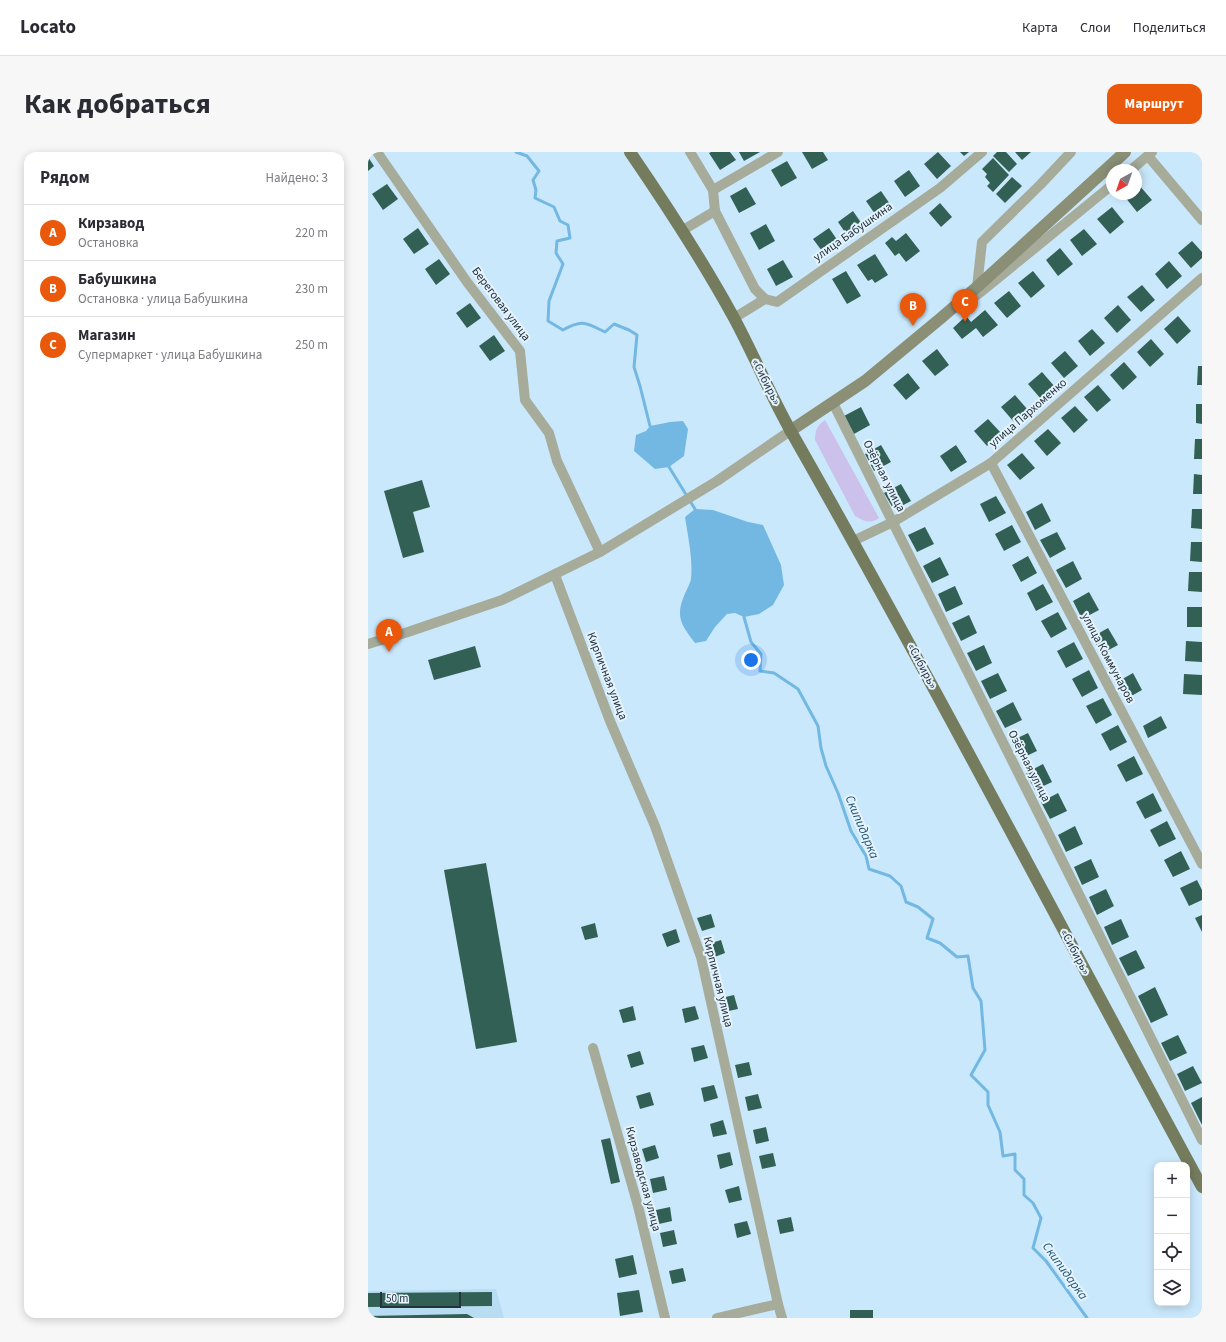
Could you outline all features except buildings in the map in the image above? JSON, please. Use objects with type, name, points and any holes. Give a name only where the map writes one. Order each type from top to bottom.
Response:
[{"type":"main road","name":"«Сибирь»","points":[[630,152],[683,230],[734,318],[790,431],[853,541],[1202,1188]]},
{"type":"street","name":"Береговая улица","points":[[377,152],[468,282],[520,351],[525,400],[548,433],[557,461],[600,552]]},
{"type":"street","points":[[690,152],[713,190],[715,211],[755,289],[765,299]]},
{"type":"street","points":[[713,190],[778,152]]},
{"type":"street","name":"улица Бабушкина","points":[[734,318],[765,299],[777,302],[940,188],[982,152]]},
{"type":"street","points":[[977,287],[982,242],[1071,152]]},
{"type":"street","points":[[368,644],[406,633],[502,600],[600,552],[717,482],[864,381],[977,287],[1125,152]]},
{"type":"street","points":[[1138,164],[1150,154],[1202,220]]},
{"type":"street","points":[[941,318],[981,292],[1106,190]]},
{"type":"street","points":[[683,230],[715,211]]},
{"type":"street","name":"улица Пархоменко","points":[[853,541],[893,522],[991,463],[1202,278]]},
{"type":"street","name":"Озёрная улица","points":[[833,403],[1202,1140]]},
{"type":"street","name":"улица Коммунаров","points":[[991,463],[1202,864]]},
{"type":"street","name":"Кирпичная улица","points":[[555,574],[610,721],[655,826],[701,956],[782,1318]]},
{"type":"street","name":"Кирзаводская улица","points":[[593,1048],[638,1206],[665,1318]]},
{"type":"street","points":[[717,1318],[778,1304]]},
{"type":"shaded area","points":[[825,420],[879,518],[876,520],[867,522],[855,516],[815,440],[817,428]]},
{"type":"shaded area","points":[[496,1289],[504,1318],[368,1318],[368,1291]]},
{"type":"water","points":[[683,421],[688,429],[684,456],[669,467],[655,469],[634,451],[636,435],[646,431],[650,426]]},
{"type":"water","points":[[695,509],[713,510],[748,522],[763,525],[781,565],[784,585],[773,605],[759,614],[744,617],[735,613],[727,614],[715,627],[706,641],[695,643],[683,626],[680,610],[681,603],[691,579],[690,548],[685,517]]},
{"type":"waterway","name":"Скипидарка","points":[[516,152],[527,156],[539,171],[533,180],[536,190],[535,198],[554,207],[560,221],[568,225],[570,238],[557,241],[556,253],[563,264],[549,301],[548,321],[563,330],[580,323],[593,326],[605,332],[614,324],[637,335],[634,367],[650,426]]},
{"type":"waterway","name":"Скипидарка","points":[[669,467],[695,509]]},
{"type":"waterway","name":"Скипидарка","points":[[744,617],[751,642],[761,654],[760,671],[774,673],[798,689],[818,726],[821,748],[826,766],[838,793],[851,831],[866,856],[869,869],[890,876],[901,886],[906,902],[918,907],[933,919],[927,938],[940,943],[957,957],[968,956],[973,988],[981,1001],[985,1050],[971,1075],[988,1092],[988,1105],[1000,1132],[1003,1156],[1015,1154],[1015,1170],[1024,1179],[1024,1195],[1033,1203],[1041,1218],[1033,1248],[1046,1261],[1087,1318]]},
{"type":"place","name":"Магазин","points":[[965,322]]},
{"type":"place","name":"Бабушкина","points":[[913,326]]},
{"type":"place","name":"Кирзавод","points":[[389,652]]}]
